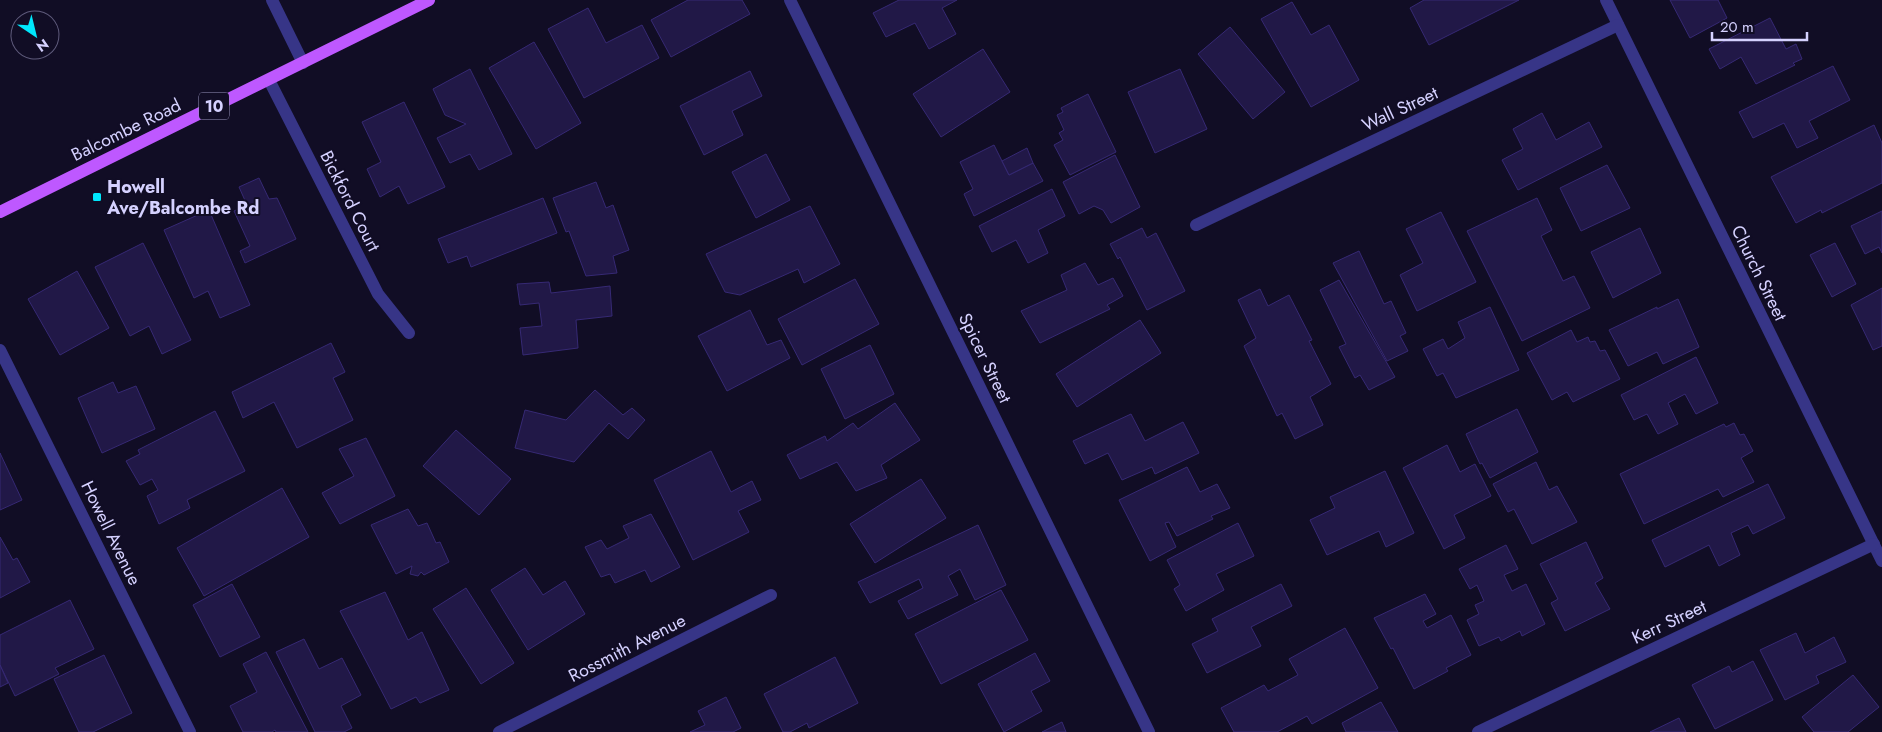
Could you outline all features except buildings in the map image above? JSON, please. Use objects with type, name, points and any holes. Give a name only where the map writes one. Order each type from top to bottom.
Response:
[{"type":"main road","name":"Balcombe Road","points":[[0,212],[428,0]]},
{"type":"street","points":[[272,0],[303,62]]},
{"type":"street","name":"Spicer Street","points":[[790,0],[1149,732]]},
{"type":"street","name":"Church Street","points":[[1606,0],[1882,561]]},
{"type":"street","name":"Wall Street","points":[[1196,225],[1618,25]]},
{"type":"street","name":"Bickford Court","points":[[268,80],[378,294],[409,333]]},
{"type":"street","name":"Howell Avenue","points":[[0,350],[190,732]]},
{"type":"street","name":"Kerr Street","points":[[1478,732],[1874,544]]},
{"type":"street","name":"Rossmith Avenue","points":[[499,732],[771,595]]},
{"type":"place","name":"Howell Ave/Balcombe Rd","points":[[97,197]]}]
